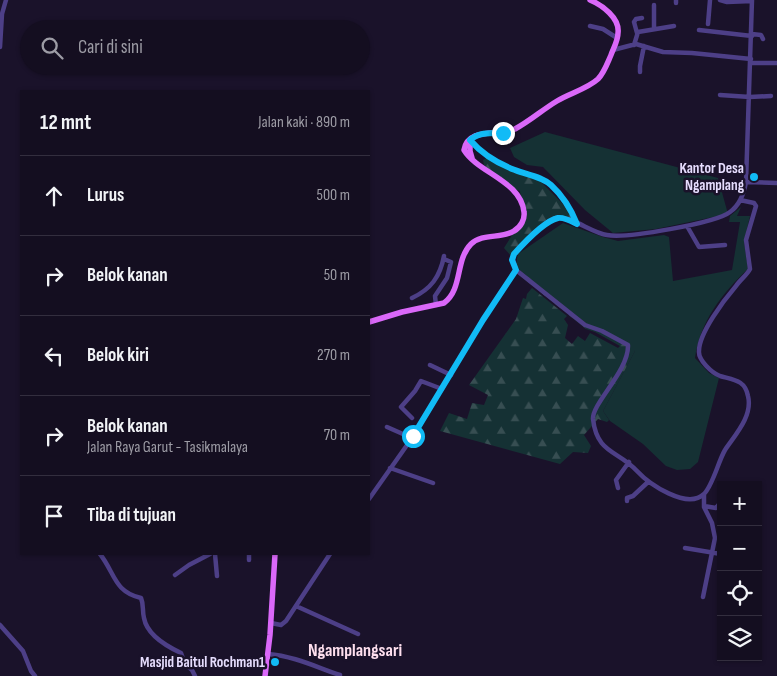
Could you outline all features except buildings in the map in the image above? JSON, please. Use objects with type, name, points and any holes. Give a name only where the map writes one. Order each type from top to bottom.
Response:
[{"type":"main road","points":[[370,322],[444,302],[452,295],[461,265],[470,245],[480,239],[510,233],[524,219],[524,208],[520,198],[498,177],[473,159],[470,151],[470,140],[474,136],[482,134],[508,132],[515,129],[558,100],[592,83],[603,74],[617,38],[618,29],[615,21],[605,9],[597,1],[590,0]]},
{"type":"main road","points":[[265,676],[271,623],[275,555]]},
{"type":"street","points":[[0,47],[2,14],[6,0]]},
{"type":"street","points":[[708,24],[710,0]]},
{"type":"street","points":[[704,494],[692,498],[678,497],[664,491],[648,482],[629,462],[602,446],[593,416],[594,412],[621,370],[628,345],[602,331],[585,325],[516,270],[512,260],[513,256],[540,228],[557,218],[570,220],[606,235],[616,237],[687,226],[728,214],[732,211],[740,200],[746,182],[752,1],[720,0]]},
{"type":"street","points":[[654,5],[654,29]]},
{"type":"street","points":[[634,45],[637,32],[634,22],[636,19],[642,18]]},
{"type":"street","points":[[590,26],[602,29],[617,38]]},
{"type":"street","points":[[637,32],[674,26]]},
{"type":"street","points":[[700,30],[761,35],[763,39]]},
{"type":"street","points":[[613,50],[634,45],[670,53],[692,53],[777,63]]},
{"type":"street","points":[[640,72],[644,46]]},
{"type":"street","points":[[720,95],[771,96]]},
{"type":"street","points":[[470,140],[476,147],[500,163],[540,178],[550,184],[571,209],[577,224]]},
{"type":"street","points":[[746,182],[777,183]]},
{"type":"street","points":[[703,597],[714,546],[714,531],[704,506],[704,494],[724,452],[745,418],[749,407],[749,397],[743,384],[735,379],[718,374],[702,360],[698,353],[701,342],[713,318],[750,268],[746,240],[756,206],[754,203],[740,200]]},
{"type":"street","points":[[687,226],[699,247],[725,245]]},
{"type":"street","points":[[412,298],[430,287],[437,279],[444,258],[451,262],[447,278],[435,296],[436,305]]},
{"type":"street","points":[[370,497],[412,438],[483,320],[516,270]]},
{"type":"street","points":[[430,365],[451,375]]},
{"type":"street","points":[[412,418],[401,407],[421,381],[442,389]]},
{"type":"street","points":[[388,427],[412,438]]},
{"type":"street","points":[[618,488],[616,480],[629,462]]},
{"type":"street","points":[[390,468],[434,483]]},
{"type":"street","points":[[627,500],[627,498],[633,496],[648,482]]},
{"type":"street","points":[[704,506],[717,507]]},
{"type":"street","points":[[685,548],[717,553]]},
{"type":"street","points":[[101,555],[123,591],[131,596],[141,598],[144,604],[143,615],[146,626],[167,647],[180,653],[185,664],[192,670],[195,676]]},
{"type":"street","points":[[175,576],[189,565],[208,555]]},
{"type":"street","points":[[215,555],[217,576]]},
{"type":"street","points":[[249,555],[249,560]]},
{"type":"street","points":[[271,623],[284,624],[329,555]]},
{"type":"street","points":[[296,606],[358,634]]},
{"type":"street","points":[[0,625],[22,651],[35,676]]},
{"type":"street","points":[[268,654],[298,659],[309,665],[340,675]]},
{"type":"green space","points":[[545,132],[718,178],[728,214],[656,229],[613,233],[585,210],[543,167],[527,165],[514,157],[510,148]]},
{"type":"green space","points":[[487,158],[539,180],[564,205],[573,219],[558,216],[547,220],[530,233],[511,256],[504,248],[524,216],[520,191],[510,188],[484,165],[483,160]]},
{"type":"green space","points":[[741,207],[737,216],[750,216],[744,242],[748,269],[721,298],[702,332],[695,358],[709,373],[719,378],[698,462],[690,469],[677,470],[666,466],[643,444],[610,421],[603,411],[635,351],[587,324],[529,278],[516,264],[518,254],[563,223],[618,241],[664,235],[669,237],[673,281],[732,270],[740,222],[729,222],[730,216]]},
{"type":"green space","points":[[520,270],[587,324],[633,346],[635,351],[603,411],[609,420],[607,422],[598,419],[584,435],[591,446],[588,453],[573,452],[560,464],[440,431],[449,413],[467,419],[472,403],[484,405],[488,395],[469,385],[516,319],[523,298],[526,299],[527,294],[532,288],[567,316],[564,319],[568,325],[565,338],[572,344],[578,336],[585,341],[590,333],[618,348],[620,346],[586,329],[518,274]]},
{"type":"place","name":"Kantor Desa Ngamplang","points":[[754,177]]},
{"type":"place","name":"Masjid Baitul Rochman1","points":[[275,662]]},
{"type":"district","name":"Ngamplangsari","points":[[355,650]]},
{"type":"route","points":[[413,436],[483,320],[516,270],[512,260],[514,254],[540,228],[557,218],[570,220],[577,224],[571,209],[550,184],[540,178],[500,163],[476,147],[470,140],[474,136],[482,134],[503,133]]}]
